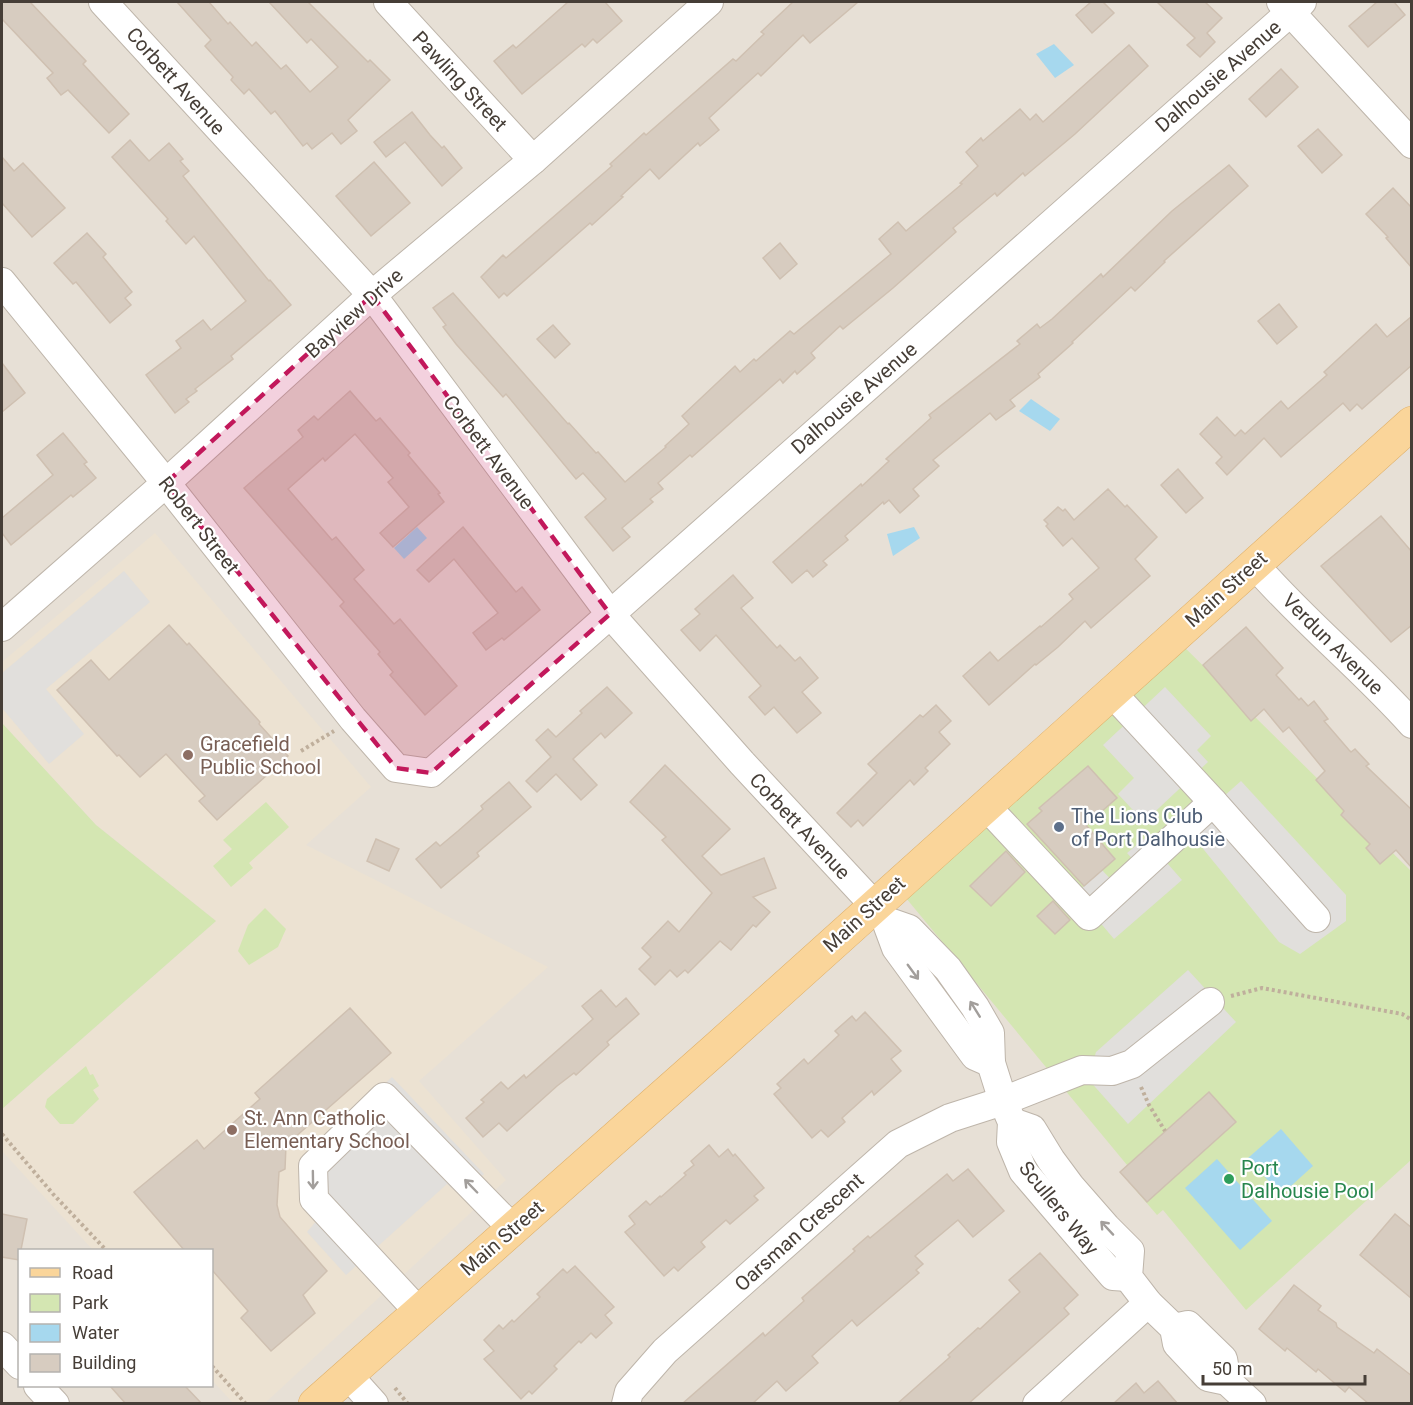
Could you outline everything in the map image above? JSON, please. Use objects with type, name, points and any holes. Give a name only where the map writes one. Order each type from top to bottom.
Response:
[{"type":"main road","name":"Main Street","points":[[315,1404],[718,1047],[880,913],[986,805],[1412,423]]},
{"type":"street","name":"Corbett Avenue","points":[[103,2],[372,295],[610,614],[742,763],[880,913]]},
{"type":"street","name":"Pawling Street","points":[[387,2],[533,160]]},
{"type":"street","name":"Bayview Drive","points":[[2,627],[166,483],[372,295],[533,160],[698,5]]},
{"type":"street","points":[[1291,5],[1412,144]]},
{"type":"street","name":"Dalhousie Avenue","points":[[396,768],[430,773],[1291,5]]},
{"type":"street","name":"Robert Street","points":[[2,282],[166,483],[353,719],[396,768]]},
{"type":"street","name":"Verdun Avenue","points":[[1254,564],[1270,583],[1379,688],[1412,724]]},
{"type":"street","points":[[1112,693],[1316,918]]},
{"type":"street","points":[[986,805],[1089,916],[1213,802]]},
{"type":"street","name":"Scullers Way","points":[[880,913],[896,948],[968,1047],[975,1056],[991,1063],[1007,1111],[1011,1142],[1023,1171],[1113,1276],[1128,1277],[1148,1303],[1174,1328],[1177,1344],[1208,1377],[1227,1381],[1252,1404]]},
{"type":"street","points":[[1132,1064],[1210,1002]]},
{"type":"street","name":"Oarsman Crescent","points":[[626,1404],[628,1392],[665,1351],[898,1144],[950,1118],[1007,1111],[1082,1070],[1112,1071],[1132,1064]]},
{"type":"street","points":[[418,1311],[314,1199],[313,1166],[384,1097],[512,1228]]},
{"type":"street","points":[[1037,1404],[1148,1303]]},
{"type":"street","points":[[2,1346],[18,1363]]},
{"type":"street","points":[[347,1374],[374,1404]]},
{"type":"street","points":[[39,1387],[55,1404]]},
{"type":"path","points":[[302,751],[353,719]]},
{"type":"path","points":[[1210,1002],[1262,988],[1402,1014],[1412,1020]]},
{"type":"path","points":[[1132,1064],[1149,1105],[1165,1131]]},
{"type":"path","points":[[2,1134],[104,1249]]},
{"type":"path","points":[[213,1367],[246,1404]]},
{"type":"highlighted area","points":[[372,295],[610,614],[431,773],[396,768],[166,483]]},
{"type":"shaded area","points":[[2,2],[1411,2],[1411,1403],[2,1404]]},
{"type":"shaded area","name":"St. Ann Catholic Elementary School","points":[[155,533],[371,787],[306,845],[548,967],[419,1081],[506,1180],[265,1403],[233,1403],[213,1381],[213,1249],[92,1249],[2,1151],[2,1109],[216,921],[96,825],[2,723],[2,662]]},
{"type":"shaded area","points":[[124,571],[150,602],[46,689],[84,734],[49,764],[2,708],[2,673]]},
{"type":"shaded area","points":[[1165,687],[1211,736],[1197,750],[1208,762],[1144,822],[1118,794],[1134,778],[1103,745]]},
{"type":"shaded area","points":[[1241,781],[1346,895],[1346,921],[1300,954],[1279,942],[1187,829]]},
{"type":"shaded area","points":[[1145,838],[1182,880],[1114,939],[1092,913],[1082,888],[1102,870],[1119,888],[1141,868],[1127,853]]},
{"type":"shaded area","points":[[1188,970],[1236,1022],[1128,1124],[1088,1079],[1096,1052]]},
{"type":"shaded area","points":[[392,1077],[484,1174],[461,1196],[447,1184],[346,1275],[307,1232],[318,1219],[307,1158]]},
{"type":"green space","points":[[1172,635],[1411,871],[1411,1160],[1246,1310],[1163,1210],[1157,1215],[1120,1172],[1127,1165],[896,886]]},
{"type":"green space","points":[[2,723],[96,825],[216,921],[2,1109]]},
{"type":"green space","points":[[266,802],[289,827],[249,863],[253,868],[231,887],[213,866],[232,849],[223,840]]},
{"type":"green space","points":[[265,908],[286,929],[278,947],[249,965],[238,951],[248,925]]},
{"type":"green space","points":[[86,1066],[99,1086],[93,1090],[99,1099],[73,1124],[60,1124],[45,1107],[47,1099]]},
{"type":"water","points":[[1054,44],[1074,65],[1055,78],[1036,54]]},
{"type":"water","points":[[1031,399],[1060,419],[1050,431],[1019,411]]},
{"type":"water","points":[[417,527],[427,538],[404,559],[394,548]]},
{"type":"water","points":[[914,527],[920,538],[893,556],[887,534]]},
{"type":"water","points":[[1281,1129],[1313,1166],[1281,1195],[1248,1158]]},
{"type":"water","points":[[1217,1159],[1272,1221],[1240,1250],[1185,1188]]},
{"type":"building","points":[[2,2],[30,2],[86,61],[83,64],[129,114],[109,133],[68,90],[61,95],[47,78],[53,73],[2,19]]},
{"type":"building","points":[[177,2],[209,2],[252,46],[256,42],[281,69],[286,65],[310,92],[338,67],[311,39],[307,43],[269,2],[308,2],[368,62],[370,60],[390,80],[348,120],[357,131],[341,144],[332,133],[312,149],[307,143],[303,146],[275,111],[271,114],[249,89],[244,94],[231,80],[233,77],[205,46],[211,40]]},
{"type":"building","points":[[568,2],[605,2],[622,21],[597,43],[593,39],[585,47],[582,44],[522,94],[494,61],[513,45],[516,48]]},
{"type":"building","points":[[793,2],[858,2],[810,43],[803,35],[761,76],[758,73],[709,118],[719,130],[700,146],[698,143],[659,179],[650,169],[592,225],[590,223],[507,296],[504,293],[499,298],[481,277],[503,255],[506,258],[612,166],[610,164],[644,133],[646,135],[733,59],[736,61],[764,34],[761,32]]},
{"type":"building","points":[[1091,2],[1103,2],[1114,13],[1092,33],[1076,15]]},
{"type":"building","points":[[1157,2],[1205,2],[1222,18],[1207,33],[1215,42],[1200,57],[1187,45],[1195,38]]},
{"type":"building","points":[[1377,2],[1394,2],[1405,15],[1368,47],[1349,26]]},
{"type":"building","points":[[1129,45],[1148,66],[1075,134],[1025,176],[1023,173],[997,196],[995,193],[953,228],[956,232],[893,288],[843,329],[840,326],[811,353],[815,358],[797,374],[795,371],[783,383],[780,379],[692,457],[690,455],[658,483],[663,489],[650,499],[653,502],[622,528],[630,537],[613,551],[585,517],[606,499],[583,473],[576,479],[506,394],[503,397],[456,344],[443,327],[446,325],[433,308],[453,293],[568,424],[625,482],[689,424],[682,416],[735,366],[740,372],[790,331],[794,334],[891,254],[879,239],[898,222],[906,231],[962,184],[960,183],[978,166],[966,152],[981,138],[983,141],[1020,109],[1030,120],[1036,114],[1043,122]]},
{"type":"building","points":[[1281,69],[1298,87],[1266,117],[1249,99]]},
{"type":"building","points":[[412,112],[430,135],[442,148],[444,146],[462,168],[442,186],[405,142],[386,157],[374,142]]},
{"type":"building","points":[[1318,129],[1342,155],[1322,173],[1298,146]]},
{"type":"building","points":[[130,140],[149,161],[169,143],[183,159],[180,161],[189,171],[183,176],[291,305],[231,356],[233,359],[195,389],[197,391],[186,399],[189,402],[175,413],[146,375],[181,348],[176,341],[203,320],[211,330],[246,301],[194,236],[186,244],[166,221],[168,219],[112,157]]},
{"type":"building","points":[[2,157],[14,171],[23,163],[65,208],[32,237],[2,203]]},
{"type":"building","points":[[374,162],[410,203],[371,236],[336,196]]},
{"type":"building","points":[[1229,165],[1248,186],[1164,261],[1135,291],[1131,287],[1038,374],[1040,377],[1010,400],[1015,406],[996,420],[990,413],[933,460],[939,466],[913,489],[919,496],[900,513],[889,500],[884,504],[883,502],[845,536],[848,540],[823,561],[827,565],[813,577],[807,570],[792,583],[773,562],[889,461],[886,459],[931,418],[929,415],[1020,344],[1017,341],[1037,324],[1040,328],[1101,274],[1103,277],[1172,211]]},
{"type":"building","points":[[1393,188],[1412,208],[1412,268],[1386,238],[1388,237],[1366,214]]},
{"type":"building","points":[[87,233],[106,254],[103,257],[132,292],[125,298],[131,305],[110,323],[76,282],[73,284],[54,263]]},
{"type":"building","points":[[780,243],[797,264],[780,279],[763,258]]},
{"type":"building","points":[[1279,304],[1297,327],[1277,344],[1258,321]]},
{"type":"building","points":[[1412,316],[1412,365],[1362,409],[1357,404],[1350,411],[1343,403],[1281,457],[1264,438],[1227,475],[1216,463],[1222,457],[1200,434],[1217,417],[1235,436],[1241,430],[1245,434],[1281,401],[1288,409],[1327,375],[1324,372],[1376,324],[1387,337]]},
{"type":"building","points":[[553,325],[570,344],[555,358],[537,339]]},
{"type":"building","points":[[2,363],[25,393],[2,412]]},
{"type":"building","points":[[350,391],[376,421],[380,418],[410,453],[408,455],[440,493],[438,494],[444,502],[393,547],[380,533],[409,507],[388,482],[393,478],[355,434],[325,461],[323,458],[288,489],[332,540],[336,537],[364,570],[354,579],[394,624],[400,619],[457,686],[425,715],[390,675],[393,672],[378,654],[380,652],[340,606],[344,602],[244,488],[303,437],[298,430],[314,416],[318,420]]},
{"type":"building","points":[[63,433],[87,462],[84,464],[96,478],[73,497],[71,495],[11,545],[2,533],[2,518],[53,475],[37,455]]},
{"type":"building","points":[[1178,469],[1203,498],[1186,513],[1161,485]]},
{"type":"building","points":[[1108,489],[1125,507],[1127,505],[1157,537],[1135,559],[1150,576],[1091,628],[1085,621],[989,705],[963,676],[990,652],[998,661],[1041,627],[1073,599],[1069,594],[1099,568],[1072,538],[1063,546],[1046,526],[1048,524],[1044,520],[1058,507],[1063,511],[1065,509],[1074,520]]},
{"type":"building","points":[[1381,516],[1412,552],[1412,625],[1391,642],[1321,566]]},
{"type":"building","points":[[463,527],[516,592],[522,587],[540,610],[504,640],[502,638],[486,650],[473,633],[498,613],[454,559],[429,582],[417,570]]},
{"type":"building","points":[[733,575],[753,598],[741,608],[777,648],[780,645],[795,661],[800,657],[818,678],[802,692],[821,713],[797,733],[774,707],[765,715],[749,697],[761,686],[716,635],[700,651],[681,630],[700,614],[695,609]]},
{"type":"building","points":[[169,625],[187,645],[189,643],[288,756],[217,820],[199,801],[205,796],[166,754],[140,777],[119,755],[117,756],[57,690],[91,660],[109,680]]},
{"type":"building","points":[[1246,627],[1283,668],[1276,675],[1299,700],[1301,698],[1308,706],[1314,701],[1328,719],[1324,721],[1349,750],[1351,752],[1355,749],[1369,764],[1366,766],[1412,810],[1412,868],[1396,850],[1380,864],[1366,848],[1370,844],[1341,815],[1344,811],[1316,780],[1325,771],[1289,727],[1283,732],[1264,709],[1251,721],[1203,665]]},
{"type":"building","points":[[607,687],[632,713],[605,738],[601,733],[573,759],[597,785],[581,800],[556,774],[537,792],[526,781],[551,757],[536,740],[548,729],[556,737]]},
{"type":"building","points":[[936,705],[951,721],[939,732],[950,744],[925,768],[928,771],[914,785],[910,780],[863,826],[858,820],[851,827],[837,813],[877,773],[868,764],[920,715],[923,717]]},
{"type":"building","points":[[665,765],[730,829],[702,856],[721,875],[764,858],[776,888],[753,897],[770,912],[756,927],[753,925],[731,950],[720,941],[688,973],[685,970],[677,977],[670,970],[655,985],[639,969],[651,957],[642,948],[668,921],[679,932],[712,893],[662,840],[666,837],[630,802]]},
{"type":"building","name":"The Lions Club of Port Dalhousie","points":[[1088,766],[1117,798],[1086,825],[1115,859],[1084,886],[1027,824],[1042,811],[1039,808]]},
{"type":"building","points":[[509,782],[531,807],[477,853],[479,856],[441,888],[416,859],[436,842],[440,846],[483,809],[481,806]]},
{"type":"building","points":[[376,839],[399,849],[389,871],[367,861]]},
{"type":"building","points":[[1006,851],[1025,872],[991,906],[970,886]]},
{"type":"building","points":[[1053,901],[1070,920],[1055,934],[1037,916]]},
{"type":"building","points":[[601,990],[616,1007],[626,998],[639,1014],[607,1042],[609,1045],[576,1075],[574,1073],[557,1086],[507,1131],[499,1123],[483,1137],[466,1118],[501,1082],[508,1089],[524,1075],[526,1078],[593,1019],[582,1006]]},
{"type":"building","points":[[350,1008],[391,1053],[286,1145],[285,1169],[279,1172],[277,1205],[280,1217],[327,1271],[303,1295],[315,1313],[271,1351],[241,1318],[248,1311],[213,1271],[213,1249],[183,1249],[134,1192],[197,1140],[204,1149],[260,1099],[255,1093]]},
{"type":"building","points":[[865,1012],[901,1051],[891,1059],[901,1071],[874,1095],[872,1091],[842,1118],[845,1122],[828,1137],[821,1130],[812,1138],[774,1094],[781,1088],[777,1084],[804,1059],[808,1064],[839,1035],[835,1031],[852,1016],[856,1021]]},
{"type":"building","points":[[1209,1092],[1236,1122],[1147,1202],[1120,1172]]},
{"type":"building","points":[[709,1145],[719,1157],[728,1149],[733,1156],[735,1154],[764,1188],[754,1196],[758,1200],[730,1224],[726,1220],[701,1242],[705,1247],[678,1271],[674,1267],[664,1276],[625,1232],[635,1224],[629,1216],[646,1201],[650,1205],[686,1175],[684,1173],[694,1165],[691,1161]]},
{"type":"building","points":[[968,1169],[1004,1211],[973,1237],[958,1220],[915,1256],[923,1264],[916,1270],[919,1273],[857,1326],[852,1320],[812,1356],[818,1363],[786,1391],[777,1381],[752,1404],[682,1404],[763,1333],[765,1336],[804,1301],[802,1298],[855,1251],[853,1249],[868,1236],[870,1238],[947,1174],[953,1181]]},
{"type":"building","points":[[2,1214],[27,1219],[21,1249],[18,1249],[18,1260],[2,1257]]},
{"type":"building","points":[[1395,1214],[1412,1228],[1412,1299],[1360,1255]]},
{"type":"building","points":[[1040,1253],[1078,1295],[1064,1308],[1069,1314],[968,1404],[897,1404],[950,1357],[948,1355],[1020,1292],[1009,1280]]},
{"type":"building","points":[[575,1266],[614,1307],[605,1315],[612,1323],[596,1338],[591,1333],[581,1343],[579,1341],[554,1366],[557,1369],[532,1394],[529,1391],[521,1399],[484,1359],[494,1351],[484,1340],[499,1325],[503,1329],[512,1320],[514,1322],[540,1297],[537,1294],[563,1269],[567,1273]]},
{"type":"building","points":[[1294,1285],[1321,1306],[1318,1310],[1336,1323],[1337,1327],[1374,1353],[1377,1349],[1412,1376],[1412,1404],[1369,1404],[1349,1387],[1345,1392],[1318,1369],[1316,1372],[1287,1348],[1285,1351],[1259,1329]]},
{"type":"building","points":[[1158,1381],[1178,1404],[1113,1404],[1136,1383],[1144,1393]]},
{"type":"building","points":[[111,1387],[186,1387],[202,1404],[126,1404]]},
{"type":"place","name":"Gracefield Public School","points":[[188,755]]},
{"type":"place","name":"The Lions Club of Port Dalhousie","points":[[1059,827]]},
{"type":"place","name":"St. Ann Catholic Elementary School","points":[[232,1130]]},
{"type":"place","name":"Port Dalhousie Pool","points":[[1229,1179]]}]
